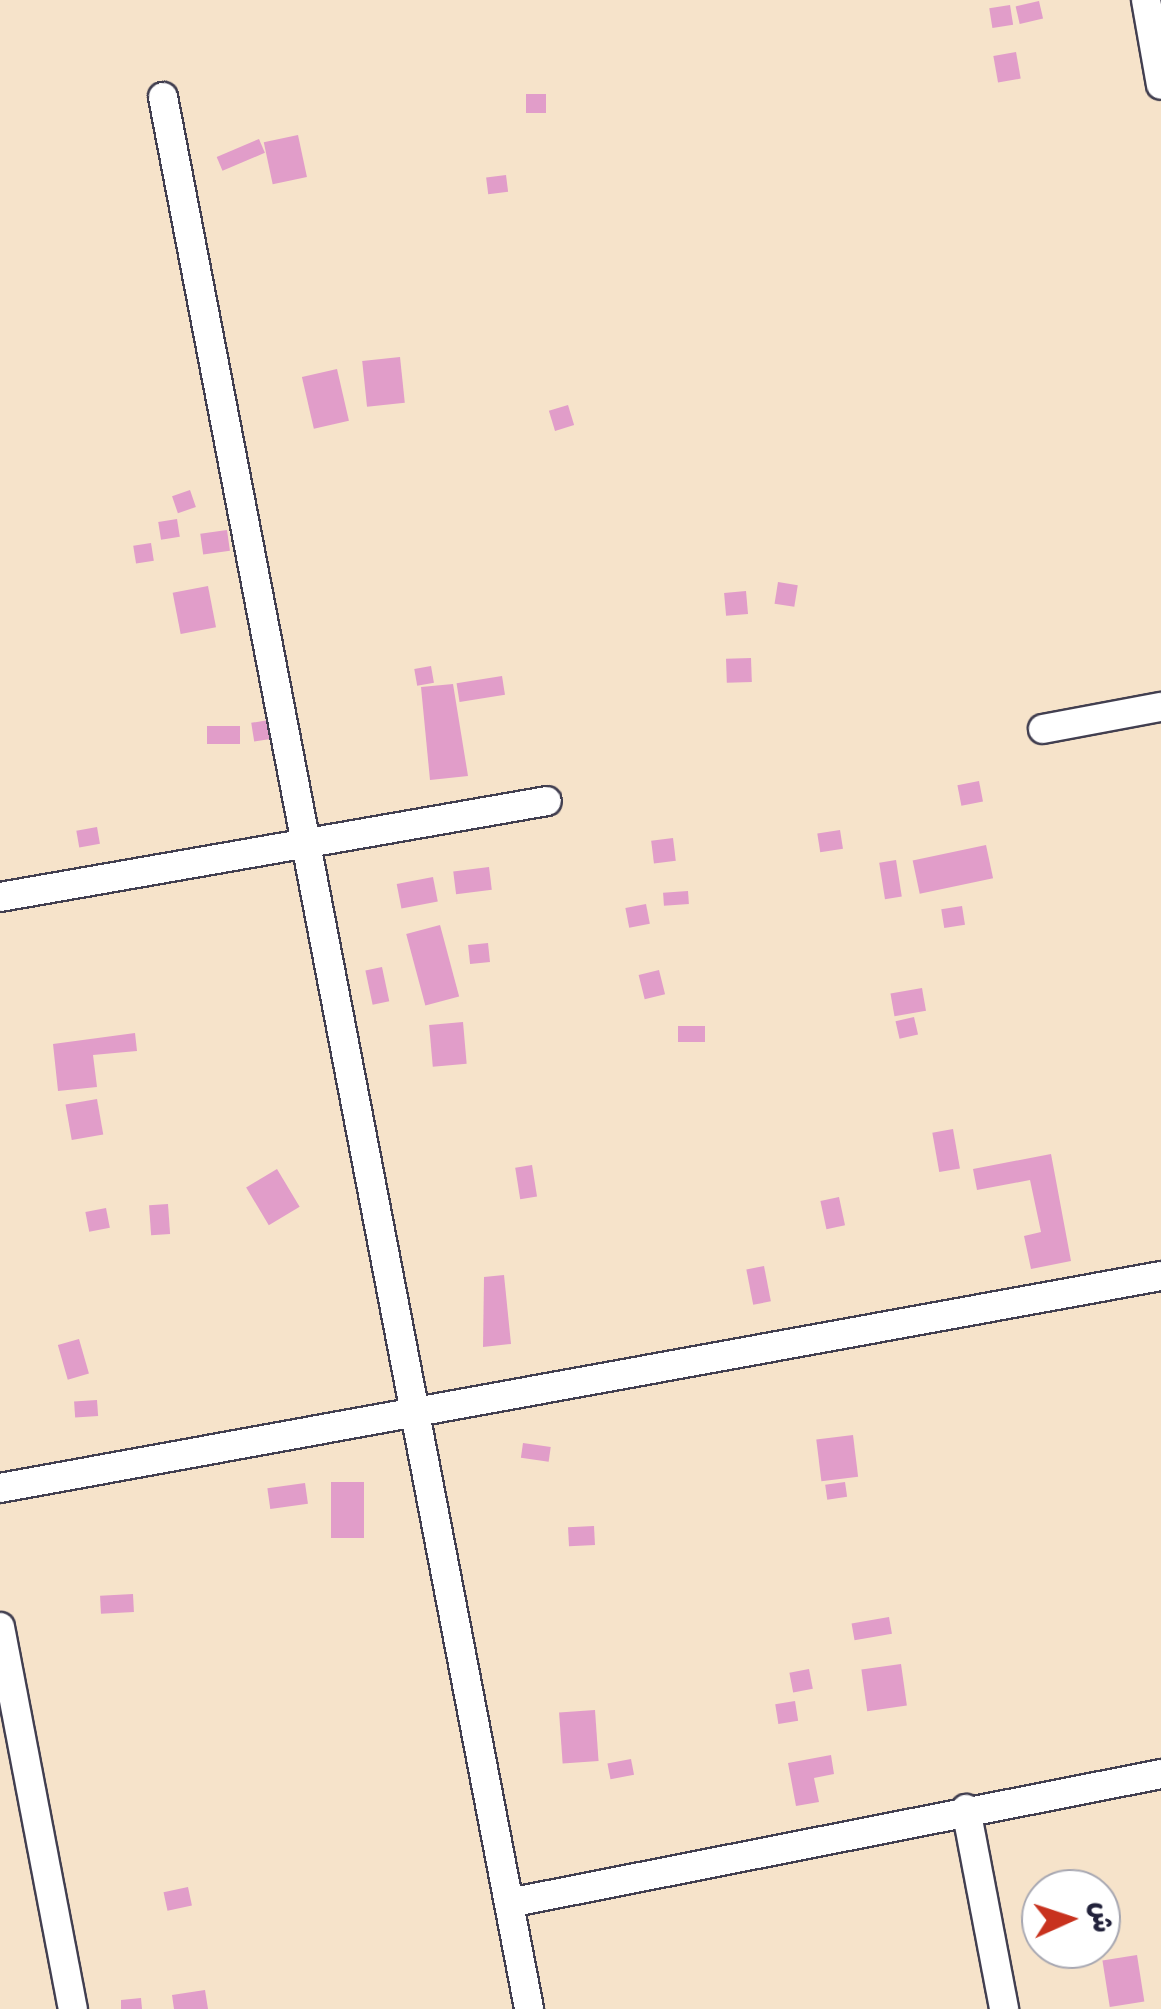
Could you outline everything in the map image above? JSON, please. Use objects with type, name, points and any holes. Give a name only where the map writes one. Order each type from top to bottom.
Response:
[{"type":"street","points":[[1146,0],[1161,85]]},
{"type":"street","points":[[163,97],[530,2009]]},
{"type":"street","points":[[1043,729],[1161,707]]},
{"type":"street","points":[[0,897],[547,801]]},
{"type":"street","points":[[0,1488],[1161,1276]]},
{"type":"street","points":[[0,1628],[74,2009]]},
{"type":"street","points":[[509,1903],[1161,1774]]},
{"type":"street","points":[[966,1810],[1004,2009]]},
{"type":"building","points":[[1039,1],[1043,19],[1020,24],[1016,6]]},
{"type":"building","points":[[1010,5],[1013,25],[992,28],[989,8]]},
{"type":"building","points":[[1016,52],[1021,79],[998,83],[993,56]]},
{"type":"building","points":[[526,94],[546,94],[546,113],[526,113]]},
{"type":"building","points":[[298,135],[307,177],[273,184],[264,142]]},
{"type":"building","points":[[259,139],[265,153],[223,171],[217,157]]},
{"type":"building","points":[[506,175],[508,192],[488,194],[486,177]]},
{"type":"building","points":[[400,357],[405,403],[367,407],[362,361]]},
{"type":"building","points":[[337,369],[349,421],[314,429],[302,377]]},
{"type":"building","points":[[568,405],[574,425],[555,431],[549,411]]},
{"type":"building","points":[[190,490],[196,507],[178,513],[172,496]]},
{"type":"building","points":[[177,519],[180,537],[161,540],[158,522]]},
{"type":"building","points":[[227,530],[230,551],[203,555],[200,534]]},
{"type":"building","points":[[151,543],[154,561],[136,564],[133,546]]},
{"type":"building","points":[[778,582],[798,585],[794,607],[775,604]]},
{"type":"building","points":[[208,586],[216,627],[181,634],[173,593]]},
{"type":"building","points":[[746,591],[748,614],[726,616],[724,593]]},
{"type":"building","points":[[751,658],[752,682],[727,683],[726,659]]},
{"type":"building","points":[[431,666],[434,683],[417,686],[414,669]]},
{"type":"building","points":[[502,676],[505,695],[460,702],[457,683]]},
{"type":"building","points":[[453,684],[468,776],[430,780],[421,687]]},
{"type":"building","points":[[269,720],[272,739],[254,742],[251,723]]},
{"type":"building","points":[[207,726],[240,726],[240,744],[207,744]]},
{"type":"building","points":[[979,781],[983,802],[961,806],[957,785]]},
{"type":"building","points":[[97,827],[100,844],[79,847],[76,831]]},
{"type":"building","points":[[840,830],[843,849],[820,852],[817,834]]},
{"type":"building","points":[[673,838],[676,861],[654,864],[651,841]]},
{"type":"building","points":[[986,845],[993,878],[920,894],[913,861]]},
{"type":"building","points":[[896,860],[902,897],[885,899],[879,863]]},
{"type":"building","points":[[489,867],[492,890],[456,894],[453,871]]},
{"type":"building","points":[[433,877],[438,902],[401,909],[397,884]]},
{"type":"building","points":[[688,891],[689,904],[664,906],[663,893]]},
{"type":"building","points":[[646,904],[650,924],[629,928],[625,908]]},
{"type":"building","points":[[962,906],[965,925],[944,928],[941,909]]},
{"type":"building","points":[[440,925],[459,996],[425,1006],[406,934]]},
{"type":"building","points":[[488,943],[490,962],[470,964],[468,945]]},
{"type":"building","points":[[382,967],[389,1001],[373,1005],[365,971]]},
{"type":"building","points":[[659,970],[665,994],[645,999],[639,975]]},
{"type":"building","points":[[922,988],[926,1011],[894,1016],[890,994]]},
{"type":"building","points":[[914,1017],[918,1035],[900,1039],[895,1021]]},
{"type":"building","points":[[463,1022],[467,1064],[433,1067],[429,1025]]},
{"type":"building","points":[[678,1026],[705,1026],[705,1042],[678,1042]]},
{"type":"building","points":[[135,1033],[137,1051],[93,1055],[97,1087],[58,1091],[53,1044]]},
{"type":"building","points":[[97,1099],[103,1134],[72,1140],[65,1105]]},
{"type":"building","points":[[953,1129],[960,1168],[939,1172],[932,1133]]},
{"type":"building","points":[[1051,1154],[1071,1261],[1031,1269],[1024,1236],[1041,1232],[1030,1180],[977,1190],[973,1169]]},
{"type":"building","points":[[532,1165],[537,1197],[520,1199],[515,1168]]},
{"type":"building","points":[[277,1169],[300,1207],[269,1225],[246,1188]]},
{"type":"building","points":[[839,1197],[845,1225],[826,1229],[820,1201]]},
{"type":"building","points":[[168,1204],[170,1234],[151,1235],[149,1205]]},
{"type":"building","points":[[106,1208],[110,1228],[89,1232],[85,1212]]},
{"type":"building","points":[[764,1266],[771,1301],[753,1305],[746,1269]]},
{"type":"building","points":[[504,1275],[511,1344],[483,1347],[484,1277]]},
{"type":"building","points":[[79,1339],[89,1374],[68,1380],[58,1345]]},
{"type":"building","points":[[97,1400],[98,1416],[75,1418],[74,1402]]},
{"type":"building","points":[[853,1435],[858,1477],[821,1481],[816,1440]]},
{"type":"building","points":[[523,1443],[551,1447],[549,1462],[521,1458]]},
{"type":"building","points":[[331,1482],[364,1482],[364,1538],[331,1538]]},
{"type":"building","points":[[845,1482],[847,1497],[827,1500],[825,1485]]},
{"type":"building","points":[[305,1483],[308,1504],[270,1509],[267,1488]]},
{"type":"building","points":[[594,1526],[595,1545],[569,1546],[568,1527]]},
{"type":"building","points":[[133,1594],[134,1612],[101,1614],[100,1596]]},
{"type":"building","points":[[889,1617],[892,1634],[855,1640],[852,1624]]},
{"type":"building","points":[[901,1664],[907,1706],[867,1711],[861,1670]]},
{"type":"building","points":[[809,1669],[813,1689],[793,1692],[789,1673]]},
{"type":"building","points":[[795,1701],[798,1721],[778,1724],[775,1704]]},
{"type":"building","points":[[595,1710],[599,1761],[563,1763],[559,1713]]},
{"type":"building","points":[[831,1755],[834,1774],[814,1778],[819,1802],[796,1806],[788,1763]]},
{"type":"building","points":[[631,1759],[634,1775],[610,1779],[607,1764]]},
{"type":"building","points":[[188,1887],[192,1906],[167,1911],[164,1892]]},
{"type":"building","points":[[1137,1955],[1144,2001],[1110,2007],[1104,1969],[1121,1969],[1121,1958]]},
{"type":"building","points":[[205,1990],[208,2009],[174,2009],[172,1995]]},
{"type":"building","points":[[141,1998],[142,2009],[121,2009],[121,2000]]}]
